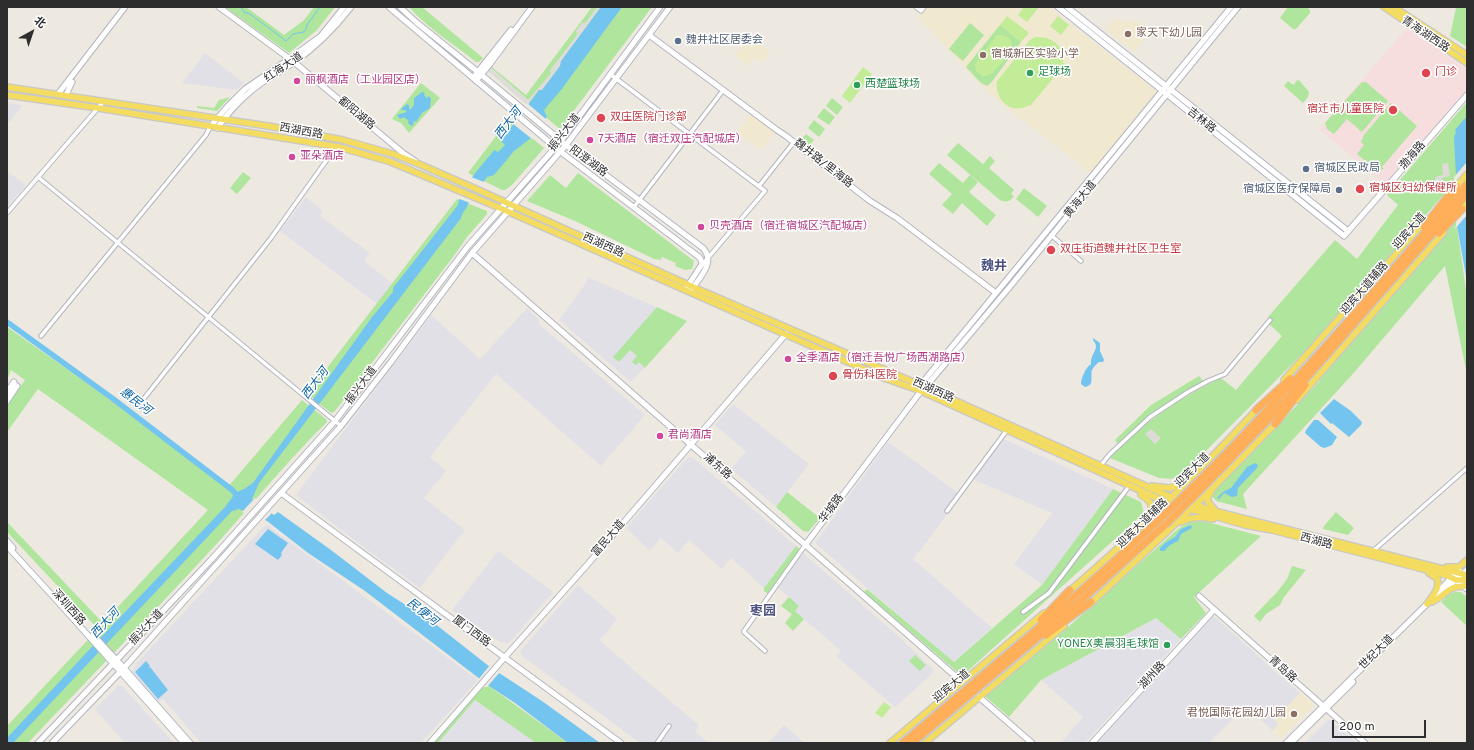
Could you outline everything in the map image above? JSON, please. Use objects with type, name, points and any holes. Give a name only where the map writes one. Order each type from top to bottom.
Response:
[{"type":"highway","name":"迎宾大道","points":[[903,743],[1114,562],[1164,525],[1200,480],[1261,417],[1467,184]]},
{"type":"highway","points":[[1361,305],[1377,282],[1411,244],[1454,188]]},
{"type":"highway","name":"迎宾大道","points":[[912,743],[1081,600],[1164,525],[1207,483],[1287,400],[1467,194]]},
{"type":"highway","points":[[1396,275],[1415,258],[1465,207]]},
{"type":"highway","points":[[1256,410],[1298,371],[1344,320],[1356,311]]},
{"type":"highway","points":[[1275,424],[1322,364],[1347,336],[1353,324]]},
{"type":"highway","points":[[996,664],[1005,652],[1033,627],[1070,590]]},
{"type":"highway","points":[[1010,661],[1091,602]]},
{"type":"highway","points":[[898,743],[938,713]]},
{"type":"main road","name":"青海湖西路","points":[[1384,7],[1467,63]]},
{"type":"main road","name":"青海湖西路","points":[[1394,7],[1467,55]]},
{"type":"main road","name":"西湖西路","points":[[7,87],[221,119],[343,140],[393,154],[464,183],[786,334],[884,378],[921,389],[1007,430],[1166,502]]},
{"type":"main road","name":"西湖西路","points":[[7,95],[98,108],[336,147],[391,162],[690,288],[1172,497]]},
{"type":"main road","name":"迎宾大道辅路","points":[[890,743],[1070,590],[1172,497],[1288,377],[1467,174]]},
{"type":"main road","name":"迎宾大道辅路","points":[[925,743],[1091,602],[1164,525],[1191,510],[1292,407],[1453,219]]},
{"type":"main road","points":[[1117,472],[1153,487],[1169,488],[1182,485],[1198,471]]},
{"type":"main road","points":[[1100,472],[1150,501],[1152,509],[1147,520]]},
{"type":"main road","points":[[1220,481],[1208,497],[1208,502],[1217,511],[1250,519]]},
{"type":"main road","name":"西湖路","points":[[1172,497],[1214,511],[1373,551],[1463,578]]},
{"type":"main road","name":"西湖路","points":[[1166,502],[1245,525],[1414,564]]},
{"type":"main road","points":[[1164,525],[1198,518],[1209,518],[1245,525]]},
{"type":"main road","points":[[1414,564],[1455,568],[1467,561]]},
{"type":"main road","points":[[1414,564],[1434,575],[1438,581],[1437,589],[1429,603]]},
{"type":"main road","points":[[1429,603],[1441,598],[1463,578]]},
{"type":"street","name":"鄱阳湖路","points":[[216,7],[290,61]]},
{"type":"street","name":"鄱阳湖路","points":[[219,7],[290,61],[403,153],[419,164]]},
{"type":"street","name":"红海大道","points":[[214,128],[221,119],[250,91],[321,36],[344,7]]},
{"type":"street","name":"红海大道","points":[[290,61],[321,41],[338,24],[351,7]]},
{"type":"street","name":"阳澄湖路","points":[[389,7],[561,152],[699,256],[702,262],[700,268]]},
{"type":"street","name":"阳澄湖路","points":[[400,7],[416,22],[480,73],[560,141],[703,248],[708,257]]},
{"type":"street","points":[[480,73],[528,7]]},
{"type":"street","points":[[474,80],[532,7]]},
{"type":"street","name":"振兴大道","points":[[38,743],[211,560],[335,422],[468,246],[560,141],[660,7]]},
{"type":"street","name":"振兴大道","points":[[52,743],[122,669],[341,426],[472,253],[561,152],[670,7]]},
{"type":"street","points":[[918,7],[921,10],[923,7]]},
{"type":"street","name":"吉林路","points":[[1058,7],[1167,90],[1346,233]]},
{"type":"street","name":"吉林路","points":[[1068,7],[1167,90]]},
{"type":"street","name":"黄海大道","points":[[921,389],[1051,236],[1231,7]]},
{"type":"street","name":"黄海大道","points":[[921,389],[996,293],[1238,7]]},
{"type":"street","points":[[58,94],[125,8]]},
{"type":"street","points":[[66,95],[69,86],[125,8]]},
{"type":"street","name":"魏井路/里海路","points":[[649,35],[794,142],[870,201],[897,218],[996,293]]},
{"type":"street","points":[[610,74],[765,191],[708,257],[700,268],[690,288]]},
{"type":"street","points":[[634,208],[721,93]]},
{"type":"street","name":"渤海路","points":[[1346,233],[1467,95]]},
{"type":"street","points":[[7,213],[104,101]]},
{"type":"street","points":[[41,336],[206,135],[214,128]]},
{"type":"street","points":[[759,186],[794,142]]},
{"type":"street","points":[[138,406],[271,238],[336,147]]},
{"type":"street","points":[[38,177],[341,426]]},
{"type":"street","points":[[1047,232],[1081,261]]},
{"type":"street","name":"浦东路","points":[[472,253],[962,682]]},
{"type":"street","points":[[690,288],[707,266],[708,257]]},
{"type":"street","points":[[1101,465],[1110,454],[1150,417],[1188,392],[1225,374],[1270,320]]},
{"type":"street","name":"富民大道","points":[[430,743],[592,560],[786,334]]},
{"type":"street","points":[[7,392],[16,384],[7,401]]},
{"type":"street","name":"华城路","points":[[765,650],[744,632],[745,628],[921,389]]},
{"type":"street","points":[[947,511],[1007,430]]},
{"type":"street","points":[[1373,551],[1467,468]]},
{"type":"street","points":[[1023,612],[1049,593],[1128,488]]},
{"type":"street","name":"厦门西路","points":[[281,493],[621,743]]},
{"type":"street","name":"深圳西路","points":[[7,541],[92,637]]},
{"type":"street","name":"深圳西路","points":[[7,546],[92,637]]},
{"type":"street","name":"世纪大道","points":[[1291,743],[1429,603],[1463,578],[1467,561]]},
{"type":"street","name":"青岛路","points":[[1199,596],[1365,743]]},
{"type":"street","name":"湖州路","points":[[1092,743],[1214,610]]},
{"type":"street","points":[[92,637],[190,743]]},
{"type":"street","points":[[122,669],[184,743]]},
{"type":"street","points":[[979,697],[1032,743]]},
{"type":"street","name":"世纪大道","points":[[1286,743],[1324,708]]},
{"type":"street","points":[[657,743],[669,726]]},
{"type":"shaded area","points":[[597,7],[601,7],[561,66],[542,90],[539,90],[527,105],[489,72],[489,66],[527,99],[529,99],[551,73],[550,70],[577,35],[576,31],[582,23],[585,23]]},
{"type":"shaded area","points":[[926,7],[1049,7],[1157,92],[1090,173],[986,91],[918,17]]},
{"type":"shaded area","name":"家天下幼儿园","points":[[1115,18],[1126,22],[1137,21],[1149,30],[1142,38],[1144,40],[1134,52],[1105,29]]},
{"type":"shaded area","name":"宿迁市儿童医院","points":[[1407,28],[1467,69],[1467,91],[1385,185],[1319,129]]},
{"type":"shaded area","points":[[749,36],[770,52],[762,63],[755,58],[749,66],[735,55]]},
{"type":"shaded area","points":[[205,53],[244,83],[236,90],[182,83]]},
{"type":"shaded area","points":[[7,103],[23,105],[7,125]]},
{"type":"shaded area","points":[[751,114],[775,132],[761,150],[737,133]]},
{"type":"shaded area","points":[[1448,163],[1450,176],[1442,178],[1446,191],[1444,192],[1442,187],[1432,185],[1437,176],[1443,175],[1442,164]]},
{"type":"shaded area","points":[[7,171],[26,185],[7,207]]},
{"type":"shaded area","points":[[306,197],[323,211],[320,216],[370,253],[364,261],[392,283],[377,304],[280,231]]},
{"type":"shaded area","points":[[588,277],[687,321],[631,382],[559,320],[586,283]]},
{"type":"shaded area","points":[[527,308],[540,321],[538,323],[645,415],[601,466],[496,374],[430,457],[446,471],[424,498],[465,530],[420,588],[296,495],[431,315],[480,359]]},
{"type":"shaded area","points":[[733,404],[809,464],[776,507],[731,469],[746,451],[715,425]]},
{"type":"shaded area","points":[[1151,429],[1161,438],[1155,444],[1145,434]]},
{"type":"shaded area","points":[[1004,439],[1113,489],[1042,585],[1014,564],[1052,513],[972,479]]},
{"type":"shaded area","points":[[888,442],[961,495],[913,559],[992,628],[953,662],[815,543]]},
{"type":"shaded area","points":[[688,457],[692,457],[796,546],[764,588],[731,558],[722,569],[689,540],[678,553],[661,538],[650,551],[626,528]]},
{"type":"shaded area","points":[[267,525],[478,680],[421,743],[201,743],[163,699],[158,702],[131,672],[135,667],[134,666],[264,526]]},
{"type":"shaded area","points":[[498,551],[553,592],[509,643],[500,642],[452,610]]},
{"type":"shaded area","points":[[803,553],[897,635],[933,669],[932,674],[895,707],[836,656],[841,651],[795,611],[799,606],[777,587]]},
{"type":"shaded area","points":[[578,585],[617,619],[600,640],[699,725],[695,732],[709,743],[640,743],[522,656],[520,653],[521,650]]},
{"type":"shaded area","points":[[1211,617],[1215,617],[1300,693],[1275,720],[1279,724],[1273,731],[1246,706],[1209,743],[1095,743]]},
{"type":"shaded area","points":[[1156,618],[1181,639],[1085,743],[1061,743],[1083,717],[1041,680]]},
{"type":"shaded area","points":[[119,685],[122,686],[174,743],[125,743],[95,709]]},
{"type":"shaded area","name":"君悦国际花园幼儿园","points":[[1300,693],[1311,701],[1313,707],[1281,738],[1273,731],[1279,724],[1275,720]]},
{"type":"shaded area","points":[[475,700],[536,743],[438,743]]},
{"type":"shaded area","points":[[1329,719],[1357,743],[1305,743]]},
{"type":"shaded area","points":[[784,725],[805,743],[768,743]]},
{"type":"green space","points":[[225,7],[246,7],[284,35],[304,20],[314,7],[335,7],[317,30],[289,53]]},
{"type":"green space","points":[[392,7],[396,7],[401,10],[462,61],[462,64]]},
{"type":"green space","points":[[409,7],[422,7],[483,58],[479,62],[476,62],[433,29]]},
{"type":"green space","points":[[592,7],[652,7],[560,129],[526,101],[526,98],[492,69],[492,67],[526,95]]},
{"type":"green space","points":[[1024,7],[1039,7],[1027,22],[1018,15]]},
{"type":"green space","points":[[1288,7],[1307,7],[1310,10],[1310,13],[1296,29],[1293,29],[1280,18]]},
{"type":"green space","points":[[1453,7],[1467,7],[1467,47],[1450,36],[1456,8]]},
{"type":"green space","points":[[1007,16],[1029,33],[1021,42],[1000,25]]},
{"type":"green space","points":[[1058,16],[1069,25],[1061,35],[1050,26]]},
{"type":"green space","points":[[970,23],[984,35],[963,61],[949,49]]},
{"type":"green space","points":[[1000,25],[1021,42],[991,83],[987,86],[981,83],[966,67]]},
{"type":"green space","points":[[997,35],[1009,38],[1012,43],[1011,50],[991,74],[982,76],[976,71],[975,64]]},
{"type":"green space","points":[[1035,37],[1050,39],[1057,44],[1062,52],[1063,62],[1065,64],[1030,106],[1029,105],[1022,108],[1010,107],[1005,104],[998,94],[997,81],[1030,40]]},
{"type":"green space","name":"西楚篮球场","points":[[863,67],[872,74],[850,103],[842,96]]},
{"type":"green space","points":[[1299,80],[1309,92],[1308,97],[1303,103],[1284,86],[1288,81],[1294,85],[1296,81]]},
{"type":"green space","points":[[1362,82],[1366,82],[1388,101],[1362,132],[1347,119],[1334,134],[1327,129],[1325,123]]},
{"type":"green space","points":[[421,83],[440,98],[409,133],[401,123],[392,119]]},
{"type":"green space","points":[[230,97],[217,111],[197,108],[197,106],[214,108],[219,100]]},
{"type":"green space","points":[[832,98],[843,107],[837,115],[826,106]]},
{"type":"green space","points":[[1467,102],[1467,168],[1318,338],[1183,474],[1171,479],[1159,478],[1110,458],[1122,445],[1148,423],[1162,412],[1191,394],[1221,378],[1236,390],[1282,336],[1269,324],[1271,321],[1268,317],[1335,240],[1357,259],[1398,205],[1387,195]]},
{"type":"green space","points":[[1391,103],[1417,126],[1382,167],[1384,169],[1377,171],[1357,154],[1364,145],[1361,142],[1364,135]]},
{"type":"green space","points":[[824,108],[835,117],[829,125],[817,117]]},
{"type":"green space","points":[[509,119],[544,148],[512,185],[505,190],[502,190],[468,173]]},
{"type":"green space","points":[[814,120],[825,129],[819,137],[808,128]]},
{"type":"green space","points":[[806,134],[814,140],[807,148],[799,142]]},
{"type":"green space","points":[[958,143],[983,164],[990,156],[995,161],[989,168],[1014,190],[1011,194],[1014,196],[1011,200],[1006,202],[1000,200],[947,155]]},
{"type":"green space","points":[[939,163],[963,183],[970,175],[978,182],[969,192],[996,215],[987,226],[962,203],[953,214],[942,205],[952,194],[929,174]]},
{"type":"green space","points":[[243,172],[251,178],[237,194],[230,188]]},
{"type":"green space","points":[[578,173],[694,261],[692,269],[685,270],[675,266],[676,263],[662,257],[661,260],[654,259],[575,221],[527,201],[550,175],[566,188]]},
{"type":"green space","points":[[1024,188],[1047,206],[1038,217],[1016,199]]},
{"type":"green space","points":[[457,199],[487,211],[487,214],[467,237],[335,411],[332,413],[330,412],[307,394]]},
{"type":"green space","points":[[1456,220],[1467,297],[1467,375],[1445,266],[1351,376],[1243,494],[1247,509],[1216,501],[1212,496],[1215,491],[1318,383],[1359,328]]},
{"type":"green space","points":[[657,307],[687,321],[645,368],[639,362],[636,365],[632,362],[637,356],[630,350],[619,362],[613,357]]},
{"type":"green space","points":[[7,327],[97,390],[227,488],[302,400],[326,419],[327,422],[286,465],[197,565],[28,743],[7,743],[7,726],[98,629],[7,532],[7,522],[103,623],[208,510],[38,389],[7,432],[7,406],[25,380],[11,370],[7,380]]},
{"type":"green space","points":[[1199,376],[1203,381],[1202,383],[1152,413],[1118,444],[1115,440],[1151,405]]},
{"type":"green space","points":[[1113,489],[1141,502],[1144,513],[962,676],[864,592],[867,589],[954,662],[1042,585]]},
{"type":"green space","points":[[787,492],[820,518],[808,532],[803,531],[776,507]]},
{"type":"green space","points":[[1336,512],[1354,528],[1348,535],[1323,529]]},
{"type":"green space","points":[[1203,521],[1261,536],[1194,597],[1206,613],[1181,639],[1156,618],[1041,680],[1009,717],[986,697],[987,691],[1057,637],[1179,528],[1190,522]]},
{"type":"green space","points":[[796,546],[801,550],[768,594],[764,591],[764,588]]},
{"type":"green space","points":[[1292,566],[1306,570],[1284,597],[1280,605],[1266,614],[1260,622],[1254,616],[1278,591],[1287,579]]},
{"type":"green space","points":[[1455,592],[1461,592],[1467,597],[1467,626],[1441,602],[1448,595]]},
{"type":"green space","points":[[789,597],[799,606],[795,611],[804,619],[793,631],[785,623],[792,614],[781,606]]},
{"type":"green space","points":[[915,655],[926,665],[920,671],[909,661]]},
{"type":"green space","points":[[489,686],[568,743],[536,743],[475,700],[438,743],[432,743],[481,688]]},
{"type":"green space","points":[[884,702],[891,707],[882,718],[875,713]]},
{"type":"water","points":[[601,7],[622,7],[561,90],[544,110],[547,117],[531,138],[514,151],[494,175],[487,177],[468,204],[461,218],[259,483],[252,499],[274,515],[278,512],[387,593],[434,623],[490,667],[542,701],[600,743],[568,743],[515,703],[489,686],[365,591],[308,553],[267,521],[239,509],[232,511],[13,743],[7,743],[7,738],[226,506],[233,496],[231,489],[237,492],[253,483],[372,317],[393,292],[393,288],[458,205],[467,184],[494,150],[498,152],[505,145],[501,141],[539,90],[542,90],[560,66],[561,61]]},
{"type":"water","points":[[422,92],[425,93],[424,95],[427,98],[429,96],[431,99],[430,108],[422,113],[416,122],[414,121],[414,124],[411,126],[408,123],[409,121],[404,117],[400,119],[397,115],[407,112],[401,109],[407,104],[409,105],[410,110],[414,105],[414,98]]},
{"type":"water","points":[[1467,116],[1467,282],[1457,226],[1458,215],[1454,137],[1456,132],[1455,130]]},
{"type":"water","points":[[1093,338],[1100,343],[1100,351],[1104,360],[1103,362],[1099,362],[1093,368],[1092,381],[1090,385],[1085,387],[1081,384],[1081,382],[1086,370],[1091,364],[1092,357],[1096,349]]},
{"type":"water","points":[[1334,399],[1351,411],[1362,422],[1361,425],[1349,437],[1332,423],[1331,424],[1320,413]]},
{"type":"water","points":[[1314,420],[1318,420],[1337,437],[1332,445],[1325,448],[1321,447],[1305,433]]},
{"type":"water","points":[[1255,463],[1258,465],[1257,468],[1238,488],[1237,496],[1232,497],[1224,493],[1219,499],[1217,498],[1223,492],[1231,488],[1247,467]]},
{"type":"water","points":[[1191,525],[1192,528],[1181,534],[1178,541],[1170,545],[1164,551],[1160,551],[1160,548],[1175,537],[1181,529]]},
{"type":"water","points":[[268,529],[288,543],[278,560],[255,544]]},
{"type":"water","points":[[146,661],[150,666],[148,668],[150,667],[168,690],[158,699],[135,672]]},
{"type":"pier","points":[[527,103],[547,120],[532,139],[512,123]]},
{"type":"pier","points":[[1467,162],[1467,215],[1455,229],[1457,219],[1454,177]]},
{"type":"pier","points":[[471,177],[484,182],[470,203],[457,198]]},
{"type":"pier","points":[[255,498],[273,512],[264,521],[242,512]]},
{"type":"pier","points":[[490,665],[500,672],[487,687],[478,680]]},
{"type":"waterway","points":[[241,7],[244,12],[250,14],[286,41],[293,34],[304,32],[307,25],[320,7]]},
{"type":"waterway","name":"惠民河","points":[[7,322],[112,398],[237,495]]},
{"type":"place","name":"家天下幼儿园","points":[[1128,34]]},
{"type":"place","name":"魏井社区居委会","points":[[678,41]]},
{"type":"place","name":"宿城新区实验小学","points":[[983,55]]},
{"type":"place","name":"足球场","points":[[1030,73]]},
{"type":"place","name":"门诊","points":[[1426,73]]},
{"type":"place","name":"丽枫酒店（工业园区店）","points":[[297,81]]},
{"type":"place","name":"西楚篮球场","points":[[857,85]]},
{"type":"place","name":"宿迁市儿童医院","points":[[1393,110]]},
{"type":"place","name":"双庄医院门诊部","points":[[601,118]]},
{"type":"place","name":"7天酒店（宿迁双庄汽配城店）","points":[[590,140]]},
{"type":"place","name":"亚朵酒店","points":[[292,157]]},
{"type":"place","name":"宿城区民政局","points":[[1306,169]]},
{"type":"place","name":"宿城区妇幼保健所","points":[[1360,189]]},
{"type":"place","name":"宿城区医疗保障局","points":[[1339,190]]},
{"type":"place","name":"贝壳酒店（宿迁宿城区汽配城店）","points":[[701,227]]},
{"type":"place","name":"双庄街道魏井社区卫生室","points":[[1051,250]]},
{"type":"place","name":"全季酒店（宿迁吾悦广场西湖路店）","points":[[788,359]]},
{"type":"place","name":"骨伤科医院","points":[[833,376]]},
{"type":"place","name":"君尚酒店","points":[[660,436]]},
{"type":"place","name":"YONEX奥晨羽毛球馆","points":[[1167,645]]},
{"type":"place","name":"君悦国际花园幼儿园","points":[[1294,714]]},
{"type":"district","name":"魏井","points":[[994,267]]},
{"type":"district","name":"枣园","points":[[763,612]]},
{"type":"water label","name":"西大河","points":[[509,124]]},
{"type":"water label","name":"西大河","points":[[316,384]]},
{"type":"water label","name":"民便河","points":[[422,613]]},
{"type":"water label","name":"西大河","points":[[106,624]]}]
